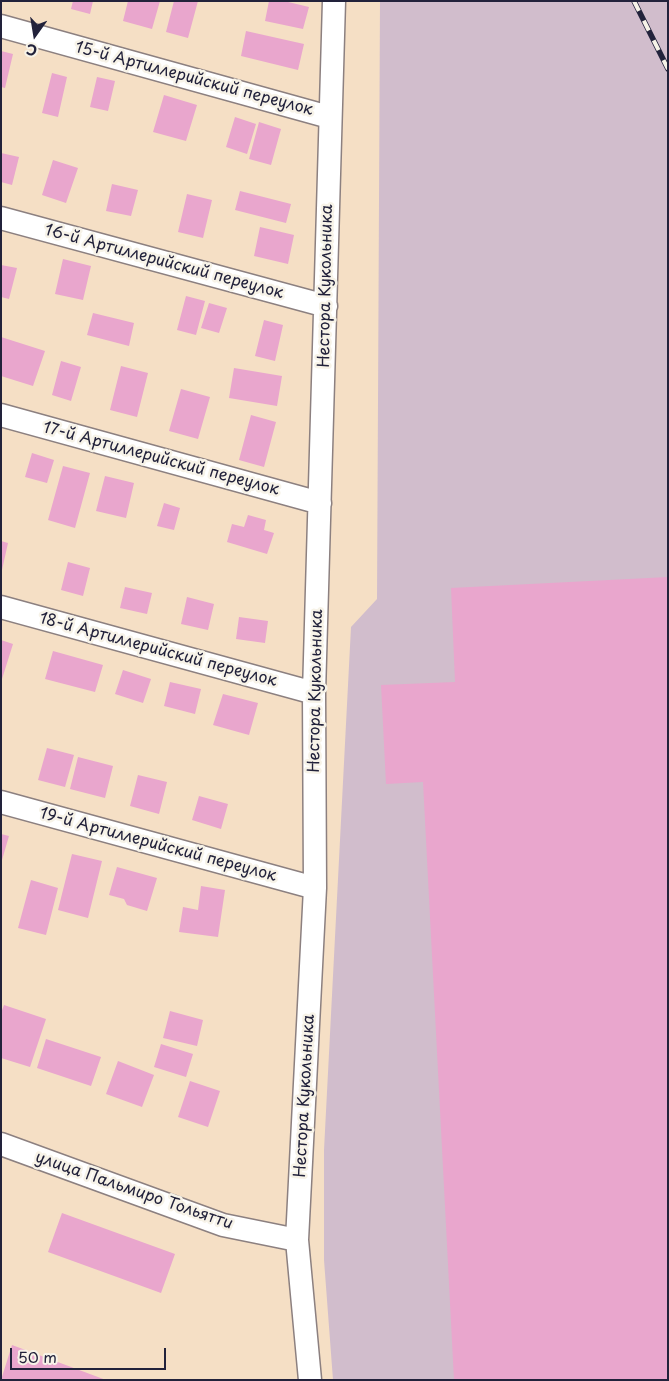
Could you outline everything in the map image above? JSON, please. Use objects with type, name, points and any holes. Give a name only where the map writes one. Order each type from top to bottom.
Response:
[{"type":"street","name":"Нестора Кукольника","points":[[310,1380],[297,1240],[315,888],[314,693],[334,1]]},
{"type":"street","name":"15-й Артиллерийский переулок","points":[[1,26],[330,116]]},
{"type":"street","name":"16-й Артиллерийский переулок","points":[[1,218],[326,306]]},
{"type":"street","name":"17-й Артиллерийский переулок","points":[[1,415],[320,503]]},
{"type":"street","name":"18-й Артиллерийский переулок","points":[[1,607],[314,693]]},
{"type":"street","name":"19-й Артиллерийский переулок","points":[[1,802],[315,888]]},
{"type":"street","name":"улица Пальмиро Тольятти","points":[[1,1144],[223,1225],[297,1240]]},
{"type":"shaded area","points":[[380,1],[668,1],[668,1380],[333,1380],[324,1260],[324,1150],[351,627],[377,599]]},
{"type":"building","points":[[73,1],[93,1],[90,14],[71,9]]},
{"type":"building","points":[[128,1],[160,1],[152,29],[123,21]]},
{"type":"building","points":[[174,1],[198,1],[188,38],[166,32]]},
{"type":"building","points":[[269,1],[284,1],[309,7],[303,29],[265,21]]},
{"type":"building","points":[[246,31],[304,44],[298,70],[241,56]]},
{"type":"building","points":[[1,51],[13,54],[5,88],[1,87]]},
{"type":"building","points":[[52,73],[67,77],[58,117],[42,113]]},
{"type":"building","points":[[97,77],[115,81],[108,111],[90,107]]},
{"type":"building","points":[[164,95],[197,105],[186,141],[153,132]]},
{"type":"building","points":[[235,117],[256,124],[247,154],[226,147]]},
{"type":"building","points":[[259,122],[281,129],[271,165],[249,159]]},
{"type":"building","points":[[1,153],[19,157],[12,185],[1,182]]},
{"type":"building","points":[[53,160],[78,168],[66,203],[42,195]]},
{"type":"building","points":[[112,184],[138,190],[131,216],[106,211]]},
{"type":"building","points":[[240,191],[291,204],[286,223],[235,210]]},
{"type":"building","points":[[187,194],[212,200],[203,238],[178,232]]},
{"type":"building","points":[[260,227],[294,235],[288,264],[254,256]]},
{"type":"building","points":[[63,259],[91,266],[83,300],[55,294]]},
{"type":"building","points":[[1,265],[17,268],[9,299],[1,297]]},
{"type":"building","points":[[186,296],[205,301],[196,335],[177,330]]},
{"type":"building","points":[[209,303],[227,308],[219,333],[201,328]]},
{"type":"building","points":[[93,313],[134,323],[129,346],[87,335]]},
{"type":"building","points":[[264,320],[283,325],[275,361],[255,356]]},
{"type":"building","points":[[1,337],[45,351],[33,386],[1,376]]},
{"type":"building","points":[[61,361],[81,367],[71,401],[52,395]]},
{"type":"building","points":[[121,366],[148,373],[137,417],[110,410]]},
{"type":"building","points":[[234,368],[282,376],[277,406],[229,398]]},
{"type":"building","points":[[181,389],[210,397],[198,439],[169,431]]},
{"type":"building","points":[[251,415],[276,422],[264,467],[239,460]]},
{"type":"building","points":[[32,453],[54,460],[47,483],[25,477]]},
{"type":"building","points":[[63,466],[90,473],[75,528],[48,520]]},
{"type":"building","points":[[105,476],[134,483],[126,518],[96,511]]},
{"type":"building","points":[[164,503],[180,508],[174,530],[157,526]]},
{"type":"building","points":[[248,515],[266,520],[264,530],[274,533],[267,554],[227,542],[232,524],[244,527]]},
{"type":"building","points":[[1,541],[8,543],[2,570],[1,570]]},
{"type":"building","points":[[68,562],[90,568],[83,596],[61,590]]},
{"type":"building","points":[[668,577],[668,1380],[454,1380],[423,782],[386,784],[381,685],[455,682],[451,588]]},
{"type":"building","points":[[125,587],[152,593],[147,614],[120,608]]},
{"type":"building","points":[[187,597],[214,604],[208,630],[181,624]]},
{"type":"building","points":[[239,617],[268,621],[265,643],[236,639]]},
{"type":"building","points":[[1,640],[13,644],[2,679],[1,678]]},
{"type":"building","points":[[53,651],[103,665],[95,692],[45,679]]},
{"type":"building","points":[[123,670],[151,679],[143,703],[115,694]]},
{"type":"building","points":[[170,682],[201,689],[195,714],[164,706]]},
{"type":"building","points":[[223,694],[258,703],[249,735],[213,725]]},
{"type":"building","points":[[47,748],[74,755],[65,787],[38,780]]},
{"type":"building","points":[[78,757],[113,766],[105,798],[70,789]]},
{"type":"building","points":[[138,775],[167,782],[159,814],[130,806]]},
{"type":"building","points":[[199,796],[228,804],[221,829],[192,820]]},
{"type":"building","points":[[1,834],[9,836],[2,860],[1,860]]},
{"type":"building","points":[[72,854],[102,861],[88,918],[58,910]]},
{"type":"building","points":[[117,867],[157,878],[147,911],[127,905],[124,899],[109,895]]},
{"type":"building","points":[[31,880],[58,888],[46,935],[18,928]]},
{"type":"building","points":[[201,886],[225,890],[218,937],[179,932],[183,907],[198,910]]},
{"type":"building","points":[[4,1005],[46,1019],[30,1067],[1,1058],[1,1013]]},
{"type":"building","points":[[170,1011],[203,1020],[197,1046],[163,1038]]},
{"type":"building","points":[[46,1039],[101,1057],[91,1086],[37,1068]]},
{"type":"building","points":[[161,1044],[193,1054],[186,1077],[154,1067]]},
{"type":"building","points":[[118,1061],[154,1075],[142,1107],[106,1094]]},
{"type":"building","points":[[190,1081],[220,1091],[208,1127],[178,1117]]},
{"type":"building","points":[[62,1213],[175,1254],[161,1293],[48,1252]]},
{"type":"building","points":[[12,1345],[106,1380],[1,1380]]},
{"type":"railway","points":[[634,1],[668,69]]}]
